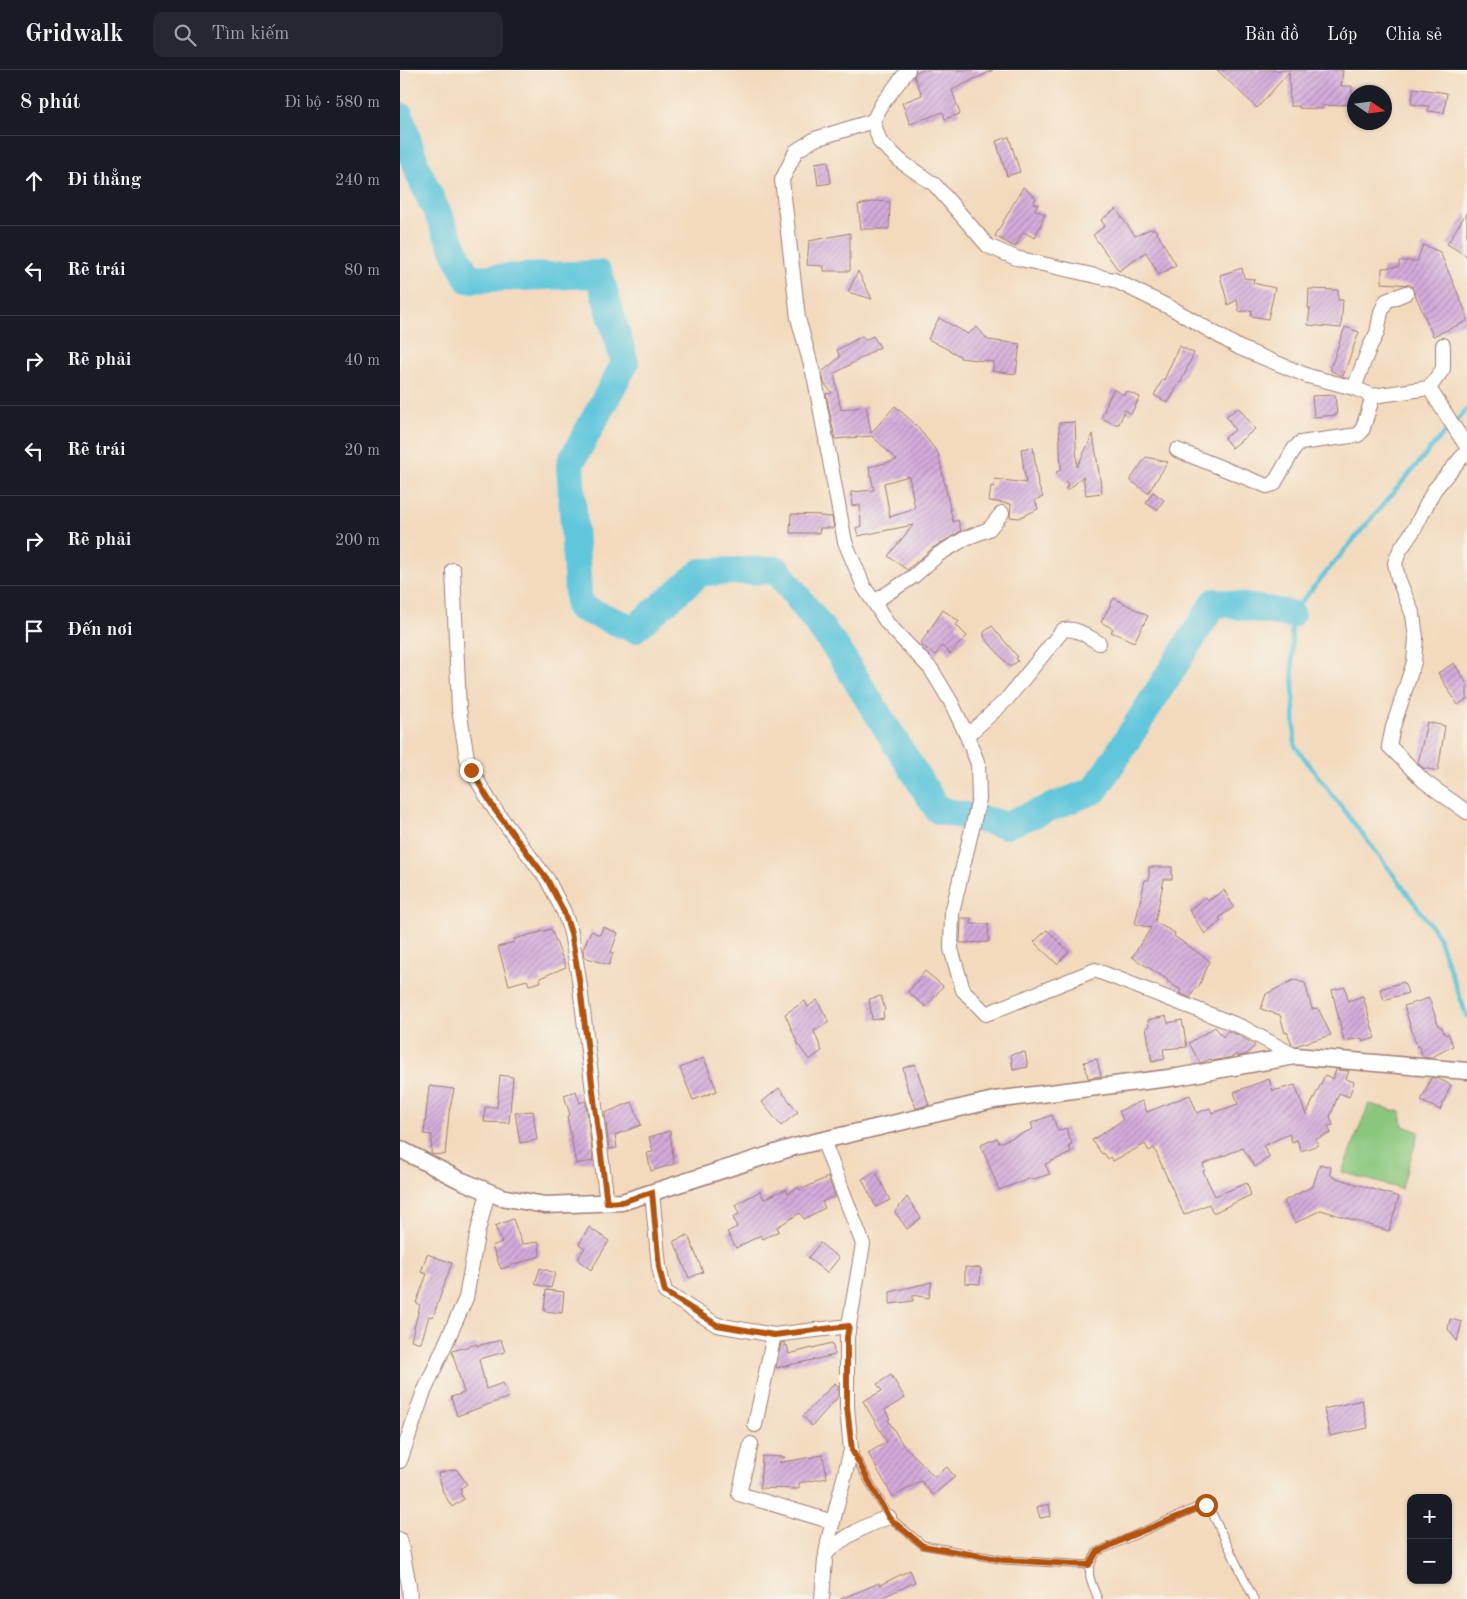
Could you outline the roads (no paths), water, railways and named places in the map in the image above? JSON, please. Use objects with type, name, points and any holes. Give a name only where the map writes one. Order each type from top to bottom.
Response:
[{"type":"street","points":[[908,70],[882,104],[872,122],[815,139],[796,151],[782,180],[798,318],[816,380],[845,542],[864,587],[888,623],[931,669],[951,702],[978,764],[979,799],[952,913],[951,948],[963,990],[986,1014],[1095,970],[1242,1027],[1295,1056]]},
{"type":"street","points":[[872,122],[880,142],[903,163],[935,185],[988,246],[1016,258],[1114,280],[1175,310],[1240,348],[1308,376],[1354,388],[1373,396],[1429,388],[1443,368],[1443,345]]},
{"type":"street","points":[[1354,388],[1377,333],[1381,312],[1386,301],[1406,293]]},
{"type":"street","points":[[1429,388],[1467,449],[1434,490],[1416,528],[1400,550],[1396,564],[1398,578],[1413,615],[1416,638],[1414,662],[1393,727],[1389,746],[1425,782],[1467,812]]},
{"type":"street","points":[[1176,450],[1267,486],[1274,484],[1300,442],[1358,435],[1362,431],[1373,396]]},
{"type":"street","points":[[874,602],[914,576],[939,554],[966,538],[989,529],[1002,513]]},
{"type":"street","points":[[453,570],[459,709],[467,758],[471,770],[495,810],[547,879],[564,912],[571,933],[579,979],[607,1203]]},
{"type":"street","points":[[967,736],[1006,698],[1063,630],[1070,628],[1077,630],[1099,643]]},
{"type":"street","points":[[400,1149],[460,1180],[501,1197],[545,1205],[622,1202],[794,1147],[994,1100],[1177,1077],[1295,1056],[1467,1071]]},
{"type":"street","points":[[822,1599],[826,1552],[852,1450],[847,1407],[847,1337],[863,1244],[823,1140]]},
{"type":"street","points":[[400,1461],[423,1394],[466,1298],[477,1235],[488,1192]]},
{"type":"street","points":[[652,1192],[659,1267],[665,1292],[717,1325],[774,1335],[849,1326]]},
{"type":"street","points":[[755,1425],[774,1335]]},
{"type":"street","points":[[751,1444],[739,1494],[833,1522]]},
{"type":"street","points":[[826,1552],[837,1543],[869,1524],[889,1518]]},
{"type":"street","points":[[400,1540],[410,1599]]},
{"type":"lane","points":[[852,1450],[889,1518],[923,1546],[1004,1560],[1089,1565]]},
{"type":"lane","points":[[1098,1599],[1090,1580],[1089,1565],[1097,1552],[1206,1505],[1210,1508],[1254,1599]]},
{"type":"waterway","points":[[400,116],[417,169],[468,279],[599,274],[625,363],[570,464],[579,607],[634,629],[701,572],[777,570],[837,649],[938,810],[1006,825],[1095,790],[1215,602],[1291,614]]},
{"type":"waterway","points":[[1467,409],[1431,448],[1291,614],[1295,746],[1437,934],[1467,1017]]}]
